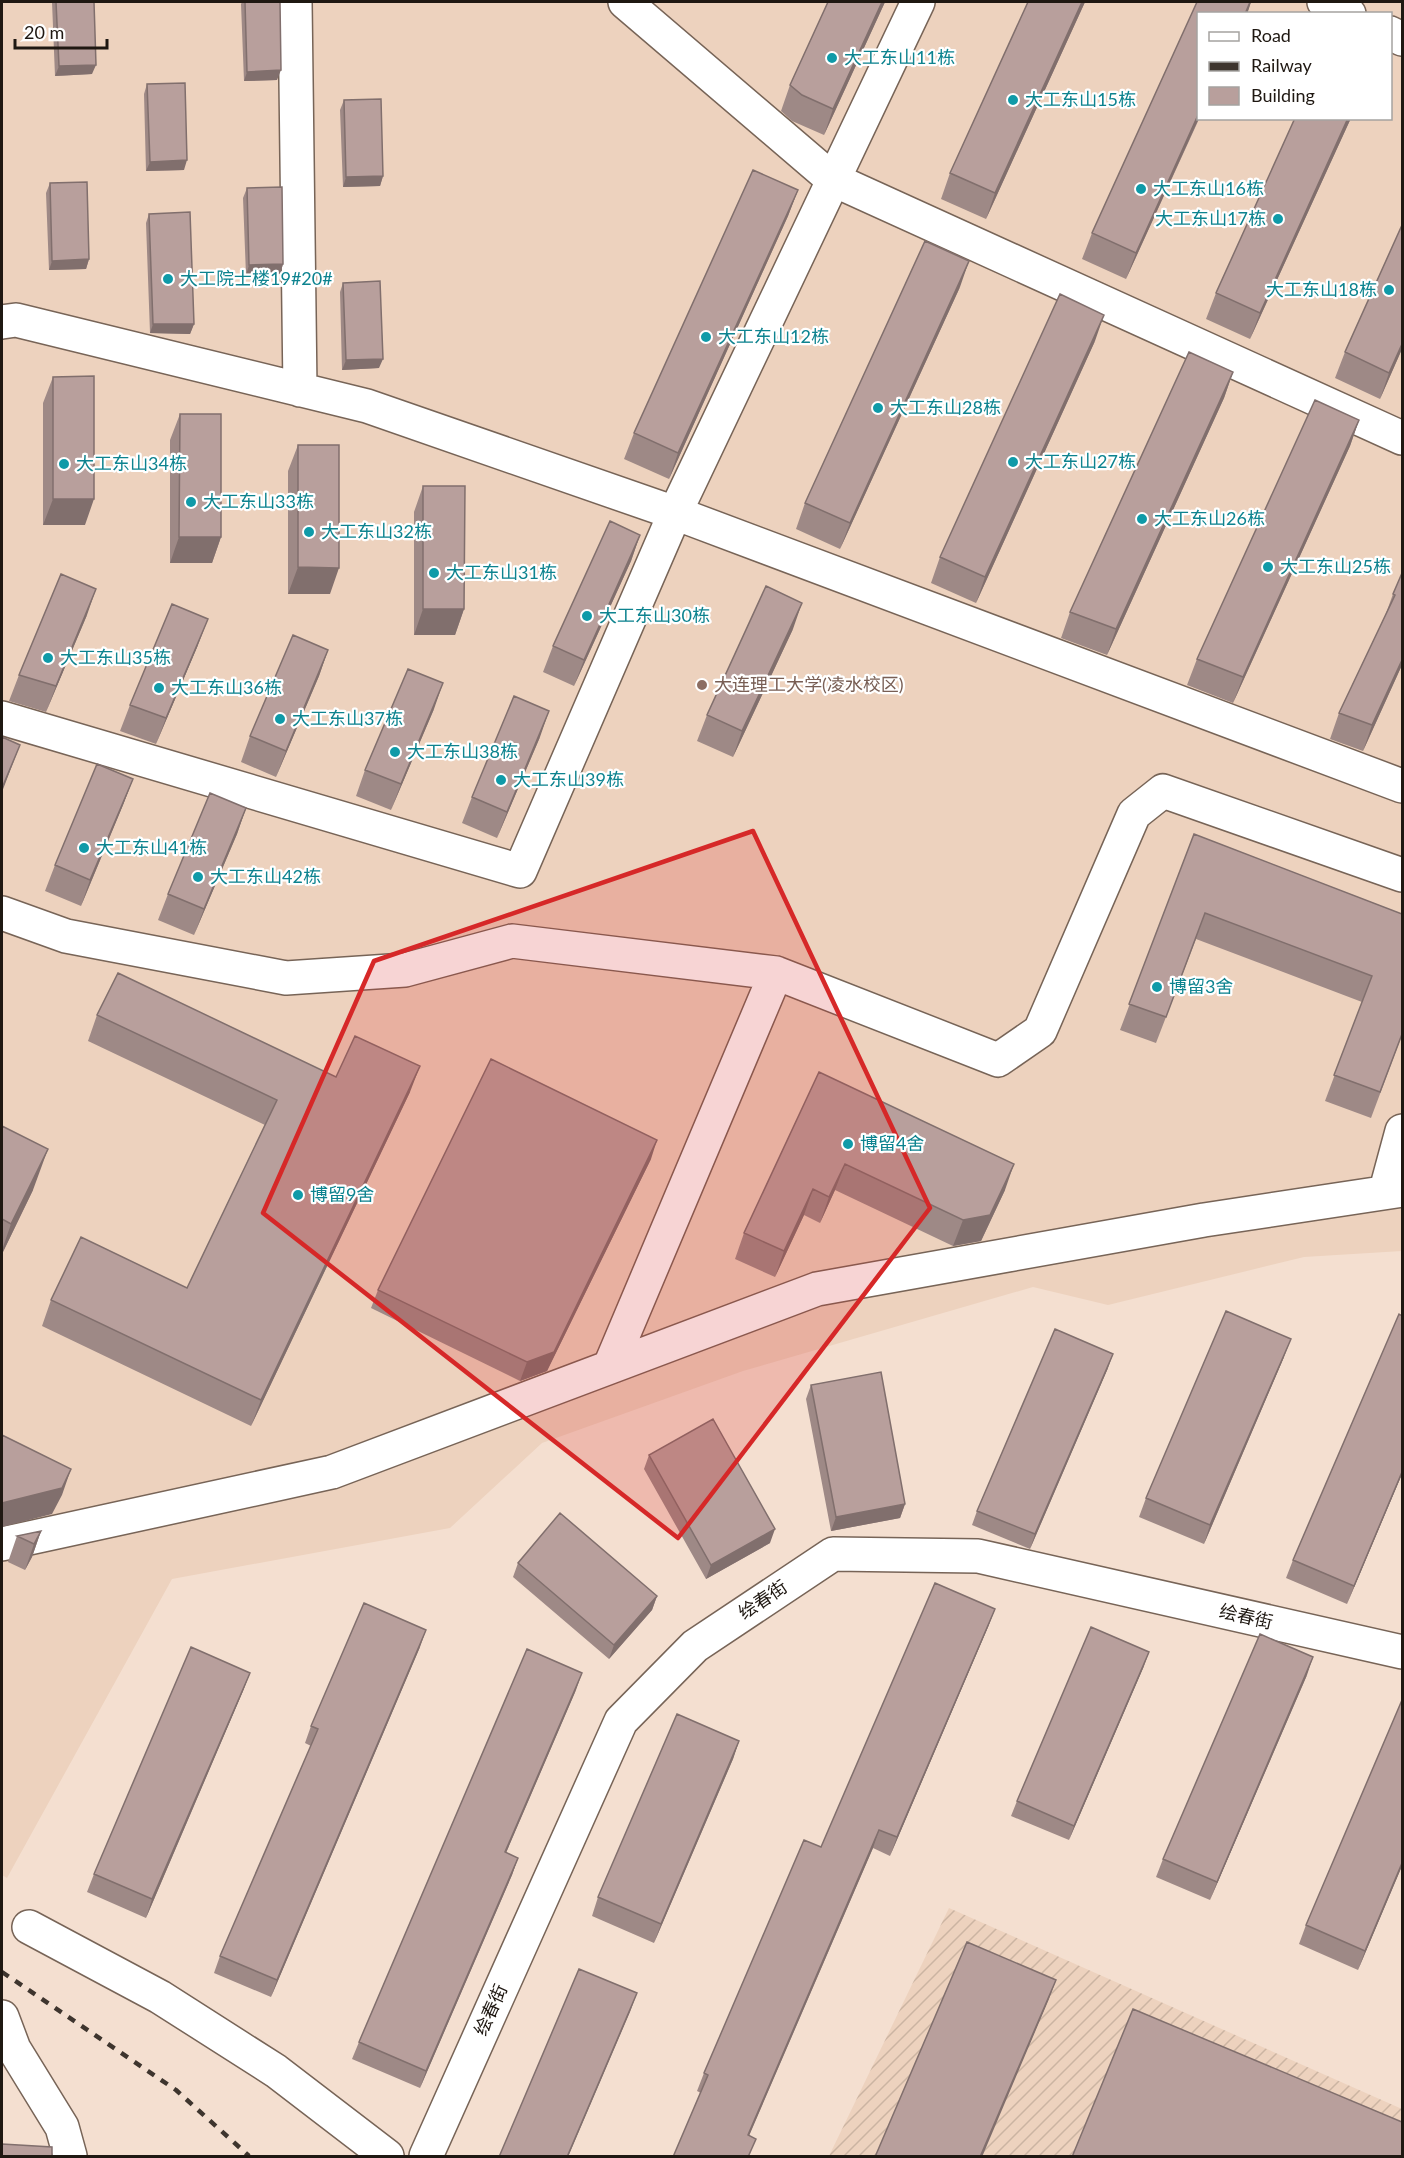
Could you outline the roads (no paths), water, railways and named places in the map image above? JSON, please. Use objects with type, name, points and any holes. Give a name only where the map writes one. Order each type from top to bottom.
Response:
[{"type":"street","points":[[295,2],[300,390]]},
{"type":"street","points":[[625,2],[832,179],[1402,438]]},
{"type":"street","points":[[2,718],[520,871],[675,513],[918,2]]},
{"type":"street","points":[[1324,2],[1345,12]]},
{"type":"street","points":[[2,322],[16,320],[367,406],[675,513],[1402,786]]},
{"type":"street","points":[[2,913],[66,936],[286,978],[405,970],[512,941],[776,973],[998,1060],[1040,1030],[1134,814],[1163,791],[1402,875]]},
{"type":"street","points":[[610,1366],[776,973]]},
{"type":"street","points":[[2,1544],[332,1472],[817,1289],[1394,1190],[1402,1131]]},
{"type":"street","name":"绘春街","points":[[426,2157],[621,1721],[695,1646],[833,1554],[978,1556],[1402,1652]]},
{"type":"street","points":[[29,1927],[160,1997],[276,2071],[387,2157]]},
{"type":"street","points":[[2,2017],[14,2049],[62,2127],[70,2157]]},
{"type":"railway","points":[[2,1972],[176,2090],[249,2156]]},
{"type":"place","name":"大工东山11栋","points":[[832,58]]},
{"type":"place","name":"大工东山15栋","points":[[1013,100]]},
{"type":"place","name":"大工东山16栋","points":[[1141,189]]},
{"type":"place","name":"大工东山17栋","points":[[1278,219]]},
{"type":"place","name":"大工院士楼19#20#","points":[[168,279]]},
{"type":"place","name":"大工东山18栋","points":[[1389,290]]},
{"type":"place","name":"大工东山12栋","points":[[706,337]]},
{"type":"place","name":"大工东山28栋","points":[[878,408]]},
{"type":"place","name":"大工东山27栋","points":[[1013,462]]},
{"type":"place","name":"大工东山34栋","points":[[64,464]]},
{"type":"place","name":"大工东山33栋","points":[[191,502]]},
{"type":"place","name":"大工东山26栋","points":[[1142,519]]},
{"type":"place","name":"大工东山32栋","points":[[309,532]]},
{"type":"place","name":"大工东山25栋","points":[[1268,567]]},
{"type":"place","name":"大工东山31栋","points":[[434,573]]},
{"type":"place","name":"大工东山30栋","points":[[587,616]]},
{"type":"place","name":"大工东山35栋","points":[[48,658]]},
{"type":"place","name":"大连理工大学(凌水校区)","points":[[702,685]]},
{"type":"place","name":"大工东山36栋","points":[[159,688]]},
{"type":"place","name":"大工东山37栋","points":[[280,719]]},
{"type":"place","name":"大工东山38栋","points":[[395,752]]},
{"type":"place","name":"大工东山39栋","points":[[501,780]]},
{"type":"place","name":"大工东山41栋","points":[[84,848]]},
{"type":"place","name":"大工东山42栋","points":[[198,877]]},
{"type":"place","name":"博留3舍","points":[[1157,987]]},
{"type":"place","name":"博留4舍","points":[[848,1144]]},
{"type":"place","name":"博留9舍","points":[[298,1195]]}]
